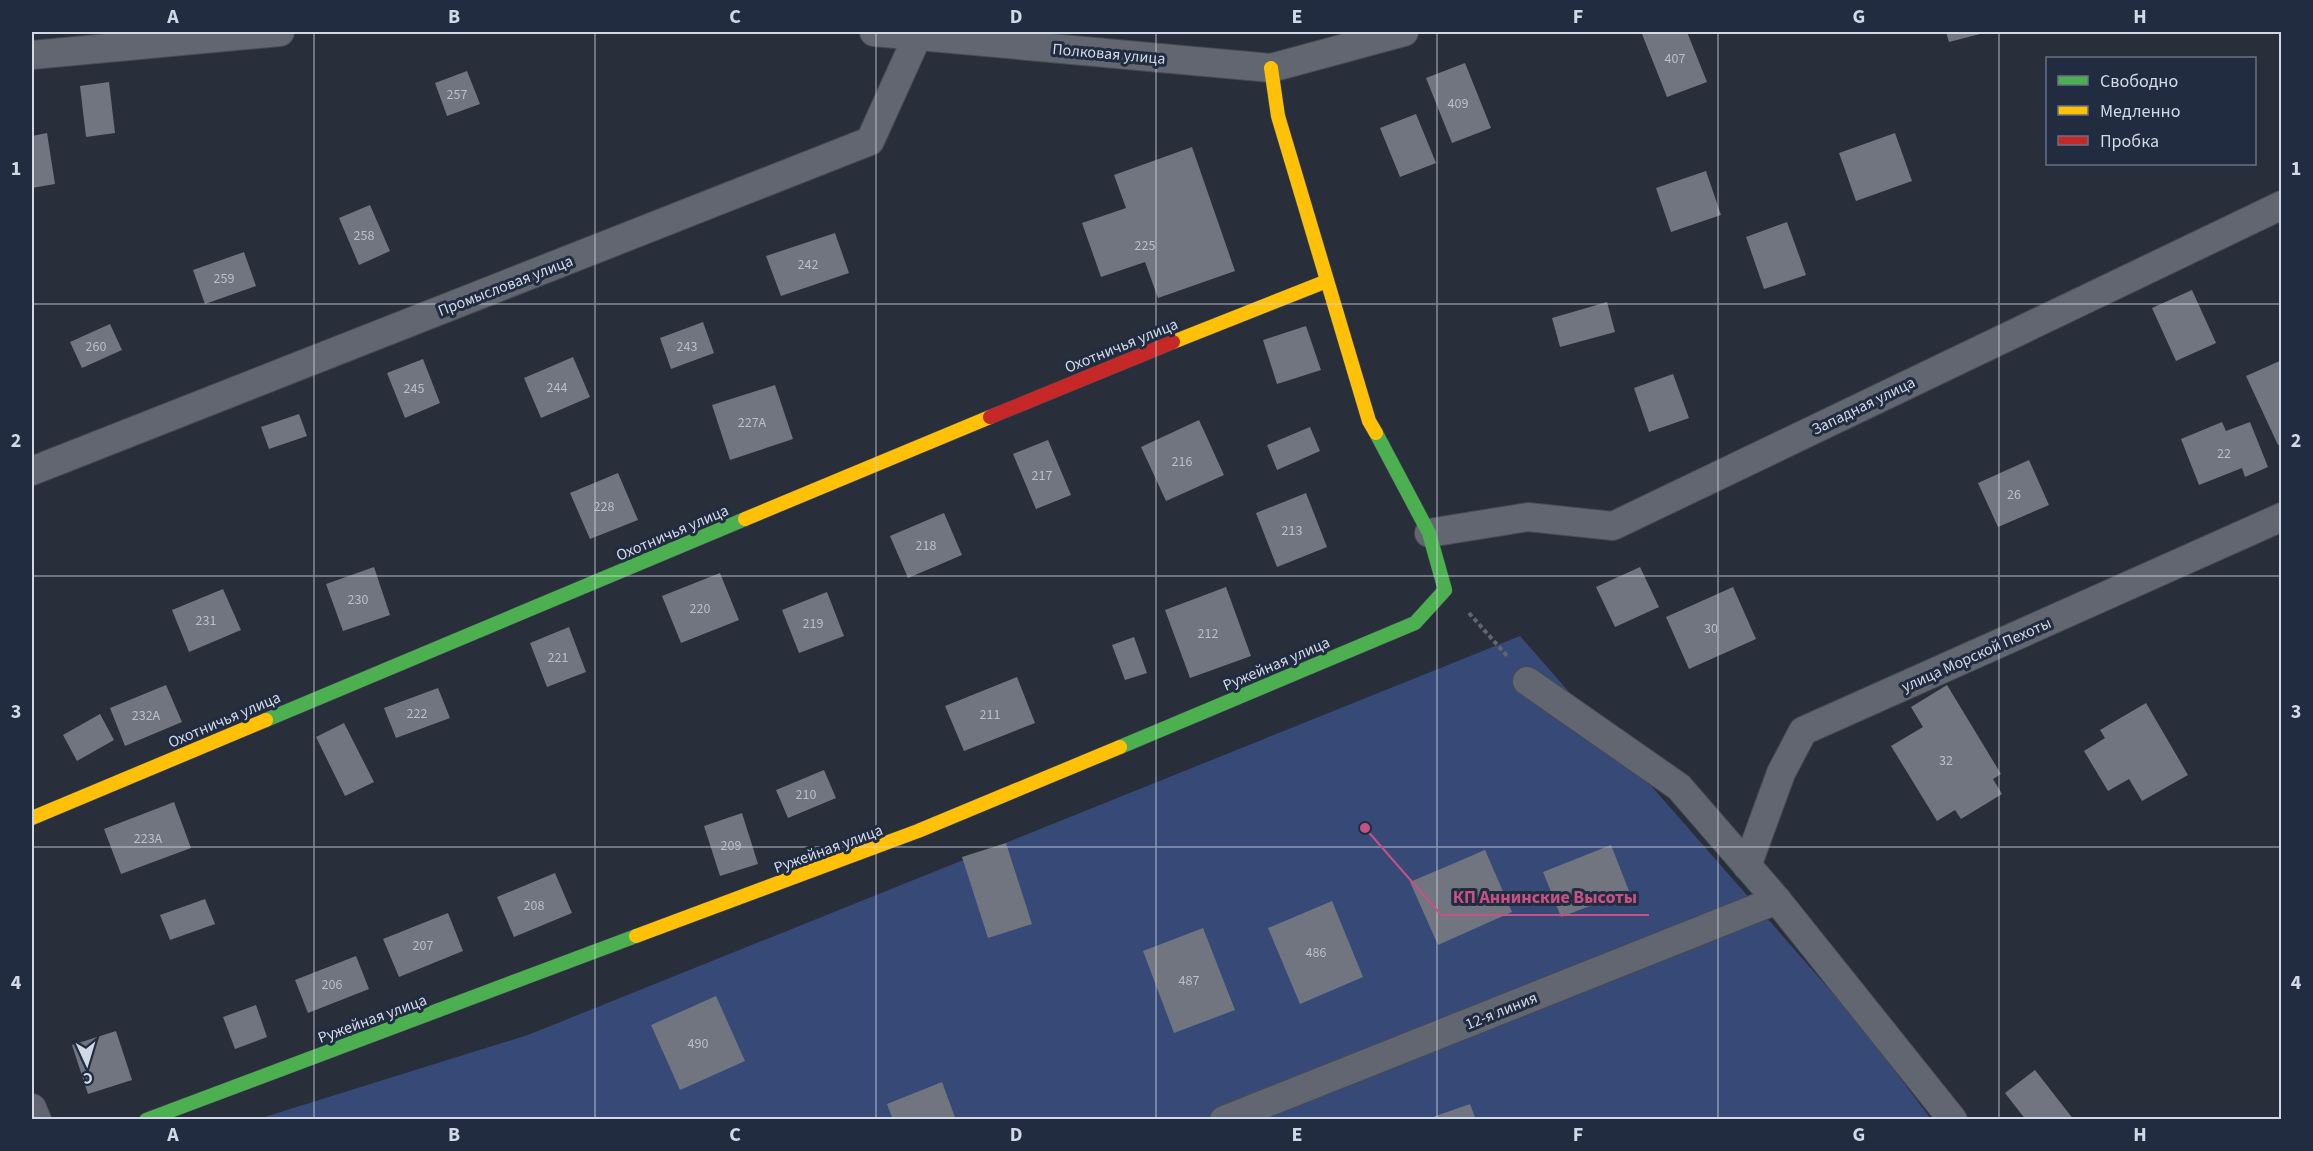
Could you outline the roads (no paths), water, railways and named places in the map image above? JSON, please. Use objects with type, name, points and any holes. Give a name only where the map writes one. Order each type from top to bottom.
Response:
[{"type":"street","points":[[32,55],[280,32]]},
{"type":"street","name":"Полковая улица","points":[[874,32],[1272,68]]},
{"type":"street","points":[[1404,32],[1272,68],[1278,116],[1369,421],[1429,532]]},
{"type":"street","name":"Промысловая улица","points":[[32,471],[870,141],[918,35]]},
{"type":"street","name":"Западная улица","points":[[1429,532],[1527,517],[1613,526],[2282,205]]},
{"type":"street","name":"Охотничья улица","points":[[32,818],[1073,382],[1327,280]]},
{"type":"street","name":"улица Морской Пехоты","points":[[1748,866],[1781,773],[1803,731],[2282,517]]},
{"type":"street","name":"Ружейная улица","points":[[146,1119],[918,831],[1415,623],[1445,590],[1429,532]]},
{"type":"street","points":[[1527,681],[1679,786],[1777,900],[1953,1119]]},
{"type":"street","name":"12-я линия","points":[[1224,1119],[1777,900]]},
{"type":"street","points":[[32,1108],[37,1119]]},
{"type":"place","name":"КП Аннинские Высоты","points":[[1365,828]]}]
